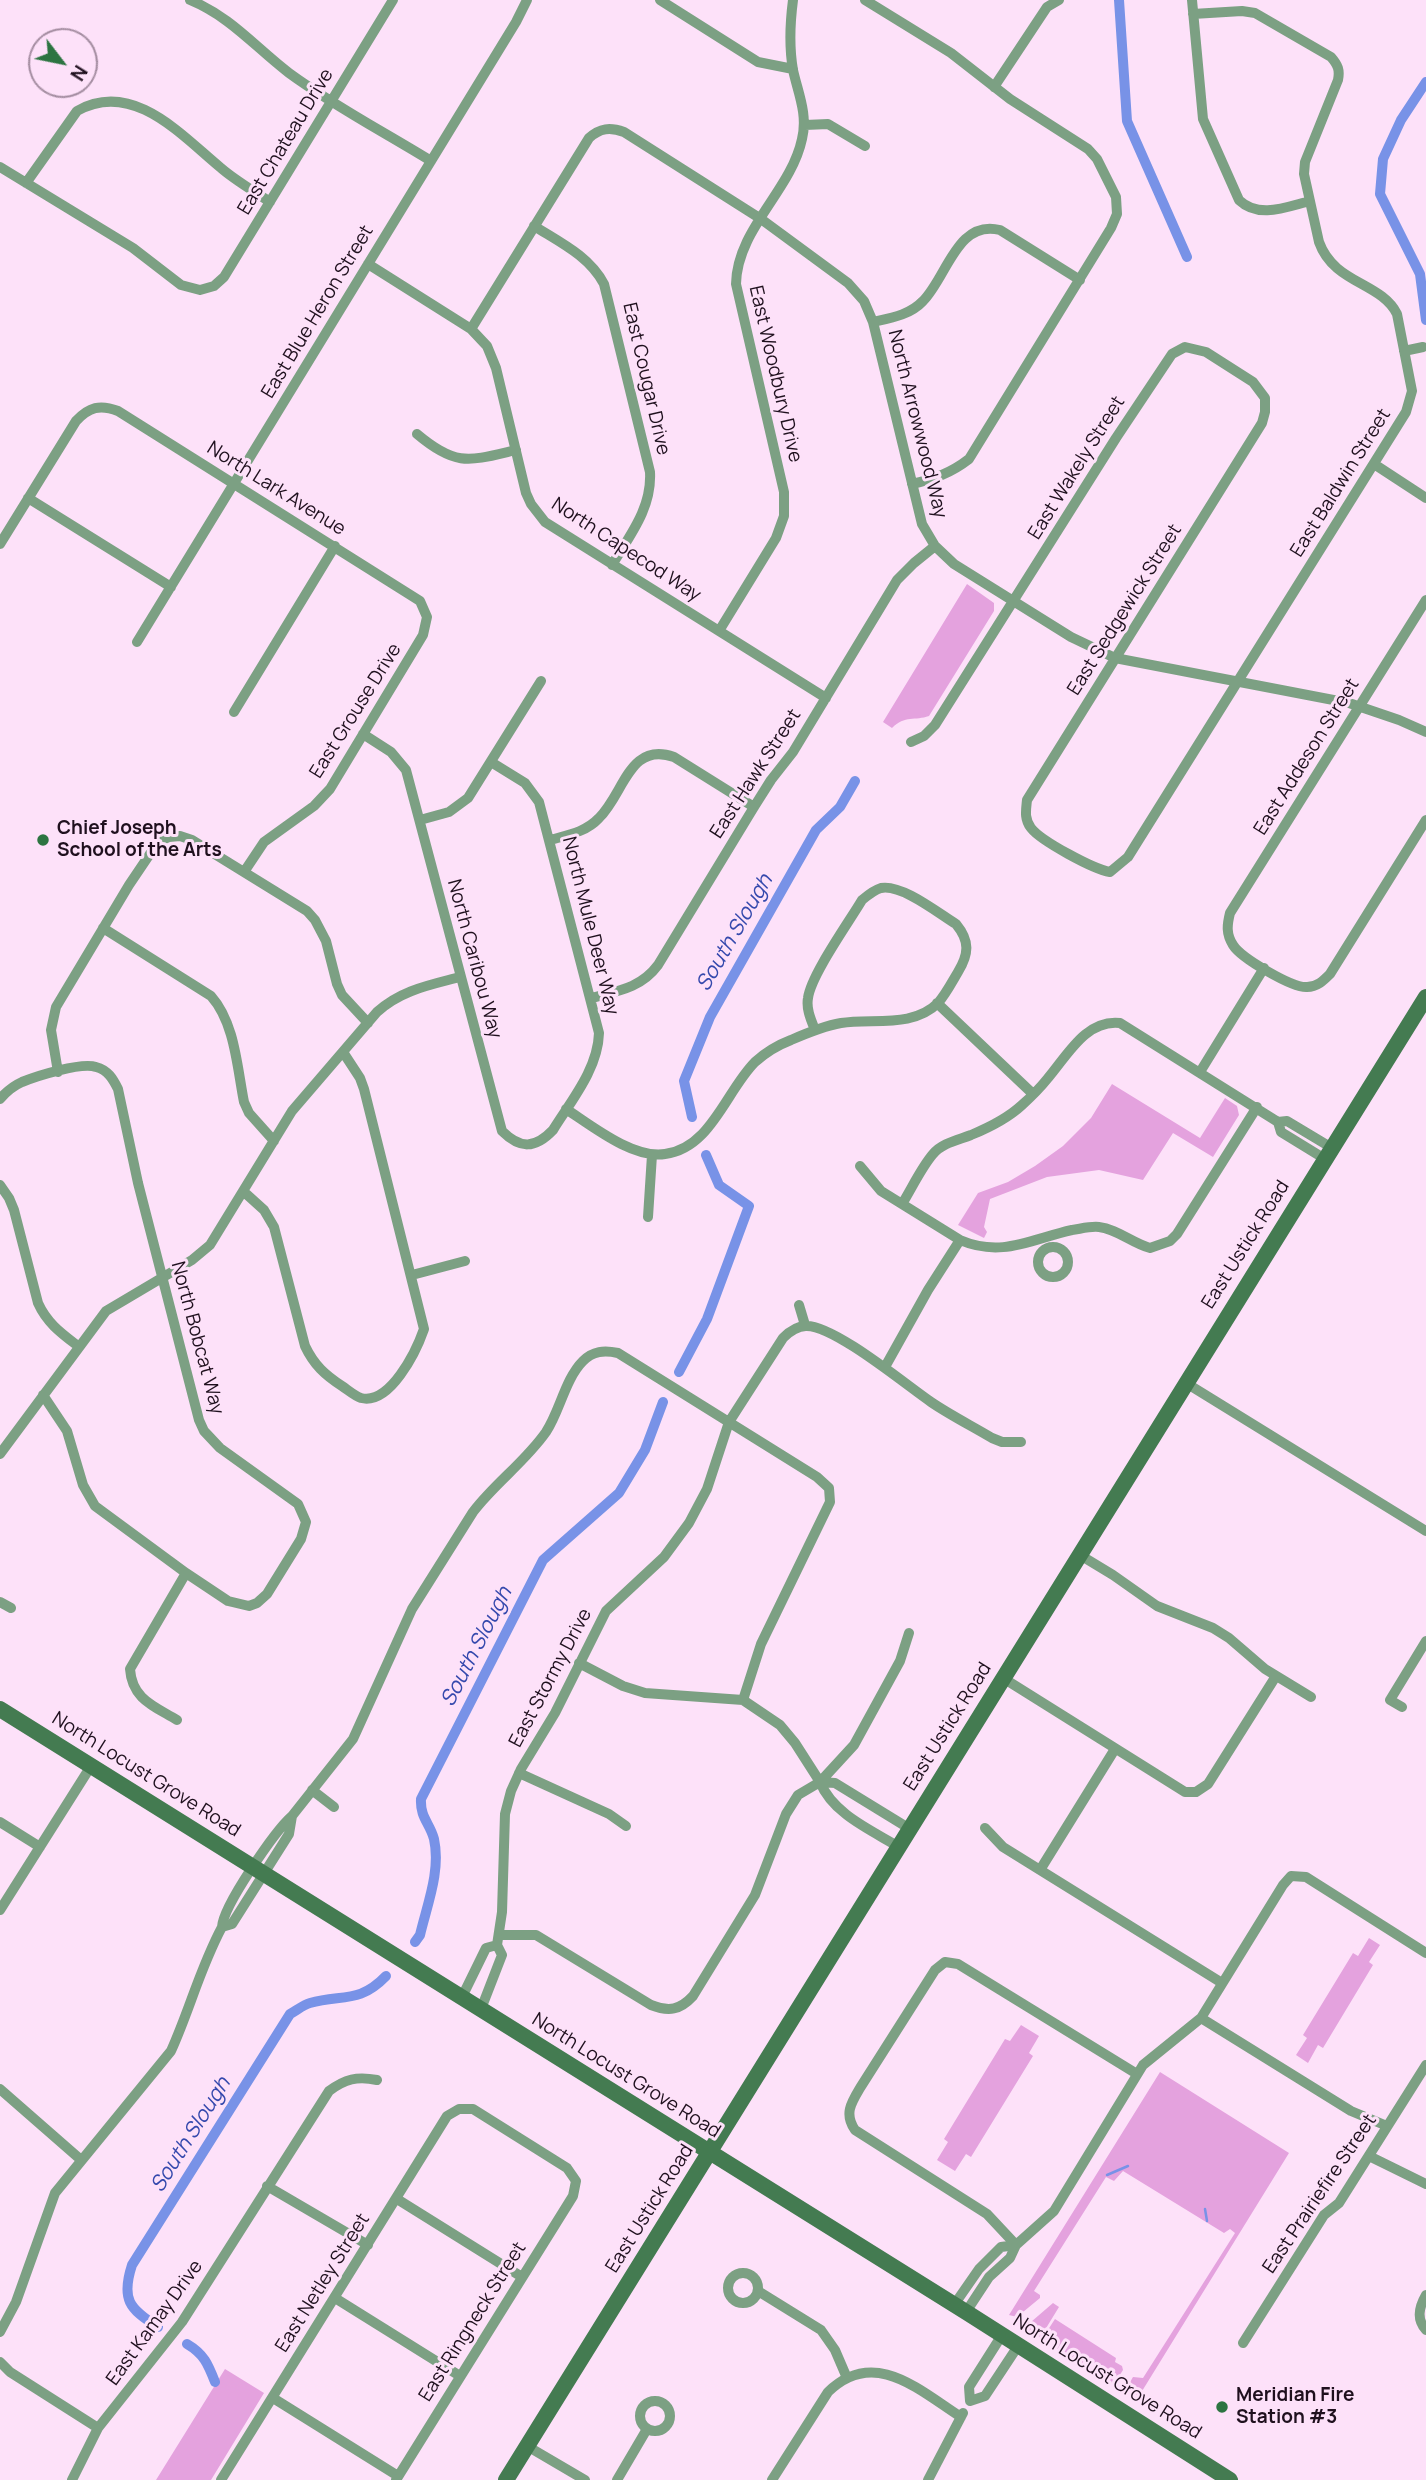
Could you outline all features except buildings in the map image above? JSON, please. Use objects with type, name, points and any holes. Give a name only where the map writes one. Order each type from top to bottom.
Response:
[{"type":"main road","name":"East Ustick Road","points":[[506,2480],[1426,997]]},
{"type":"main road","name":"North Locust Grove Road","points":[[0,1709],[1230,2480]]},
{"type":"street","name":"East Chateau Drive","points":[[26,183],[133,248],[181,285],[200,290],[214,286],[224,277],[393,0]]},
{"type":"street","name":"East Blue Heron Street","points":[[136,642],[527,0]]},
{"type":"street","points":[[660,0],[758,62],[793,69]]},
{"type":"street","name":"East Woodbury Drive","points":[[719,631],[776,538],[784,516],[784,492],[736,284],[736,272],[743,249],[796,160],[805,125],[790,45],[793,0]]},
{"type":"street","points":[[865,0],[951,53],[1010,99],[1077,140],[1097,159],[1116,197],[1116,214],[1111,228],[970,458],[955,471],[912,484]]},
{"type":"street","points":[[994,87],[1047,6],[1059,0]]},
{"type":"street","points":[[1192,0],[1203,118],[1239,200],[1250,209],[1262,212],[1310,201]]},
{"type":"street","points":[[193,1],[225,18],[289,72],[332,101],[431,161]]},
{"type":"street","name":"East Baldwin Street","points":[[1120,865],[1128,857],[1374,464],[1411,401],[1412,391],[1394,308],[1342,273],[1323,252],[1310,201],[1304,174],[1305,162],[1340,71],[1331,57],[1255,13],[1242,10],[1193,14]]},
{"type":"street","points":[[0,167],[26,183],[77,111],[88,104],[127,102],[166,122],[224,171],[270,202]]},
{"type":"street","points":[[805,125],[828,124],[865,146]]},
{"type":"street","name":"North Arrowwood Way","points":[[534,226],[589,138],[603,129],[624,131],[761,219],[857,291],[870,311],[922,524],[935,546],[954,564],[1071,637],[1115,658],[1360,705],[1426,732]]},
{"type":"street","points":[[471,329],[534,226]]},
{"type":"street","name":"East Cougar Drive","points":[[534,226],[583,257],[599,274],[604,284],[650,472],[646,507],[612,565]]},
{"type":"street","points":[[873,323],[898,317],[922,302],[963,239],[980,229],[990,227],[1000,230],[1080,279]]},
{"type":"street","name":"North Capecod Way","points":[[368,264],[480,337],[492,357],[526,493],[538,514],[555,529],[825,698]]},
{"type":"street","points":[[1404,351],[1423,347]]},
{"type":"street","name":"East Wakely Street","points":[[911,742],[924,736],[935,725],[1172,354],[1185,348],[1206,352],[1253,382],[1265,398],[1265,412]]},
{"type":"street","points":[[0,544],[76,421],[84,412],[95,407],[92,395]]},
{"type":"street","name":"North Lark Avenue","points":[[95,407],[118,411],[335,546],[420,601],[427,617]]},
{"type":"street","name":"East Sedgewick Street","points":[[1120,865],[1110,873],[1097,870],[1040,836],[1031,828],[1025,816],[1027,800],[1262,423],[1265,412]]},
{"type":"street","points":[[417,434],[437,451],[459,459],[482,458],[516,450]]},
{"type":"street","points":[[1374,464],[1426,498]]},
{"type":"street","points":[[28,498],[171,587]]},
{"type":"street","points":[[234,712],[335,546]]},
{"type":"street","name":"East Hawk Street","points":[[591,998],[631,988],[651,975],[771,780],[793,752],[897,580],[935,546]]},
{"type":"street","name":"East Addeson Street","points":[[1264,968],[1233,946],[1227,925],[1230,913],[1426,600]]},
{"type":"street","name":"East Grouse Drive","points":[[244,872],[264,842],[323,798],[423,635],[427,617]]},
{"type":"street","points":[[420,820],[449,812],[459,806],[475,789],[541,681]]},
{"type":"street","name":"North Caribou Way","points":[[363,734],[399,760],[410,782],[502,1131],[510,1140],[534,1144],[544,1139],[566,1110]]},
{"type":"street","points":[[550,839],[582,831],[592,825],[608,808],[632,768],[640,759],[651,754],[663,753],[674,757],[754,807]]},
{"type":"street","name":"North Mule Deer Way","points":[[491,762],[525,783],[533,792],[543,813],[599,1033],[599,1046],[591,1068],[566,1110]]},
{"type":"street","points":[[1200,1072],[1264,968],[1292,985],[1311,987],[1321,983],[1330,974],[1426,820]]},
{"type":"street","points":[[58,1072],[51,1030],[56,1007],[158,842],[169,837],[180,836],[192,840],[307,911],[326,941],[342,995],[368,1023]]},
{"type":"street","points":[[566,1110],[630,1148],[652,1155],[676,1152],[697,1140],[755,1063],[774,1048],[815,1030],[843,1023],[918,1016],[937,1003],[964,962],[968,943],[957,924],[902,891],[882,888],[872,892],[862,900],[814,980],[807,1009],[815,1030]]},
{"type":"street","points":[[103,928],[211,996],[228,1027],[244,1102],[249,1113],[274,1140]]},
{"type":"street","points":[[0,1454],[4,1441],[43,1395],[106,1311],[192,1260],[210,1245],[300,1100],[386,1004],[418,988],[460,977]]},
{"type":"street","points":[[937,1003],[1033,1094]]},
{"type":"street","points":[[902,1204],[934,1152],[951,1141],[970,1136],[1018,1109],[1071,1047],[1085,1034],[1110,1021],[1120,1023],[1278,1122],[1287,1121],[1329,1154]]},
{"type":"street","points":[[243,1191],[264,1210],[274,1227],[305,1346],[311,1359],[323,1373],[360,1398],[375,1398],[386,1393],[420,1341],[424,1329],[364,1089],[343,1052]]},
{"type":"street","name":"North Bobcat Way","points":[[0,1099],[19,1083],[82,1066],[94,1066],[113,1078],[118,1089],[138,1183],[199,1420],[204,1431],[220,1448],[298,1504],[305,1517],[301,1539],[267,1594],[252,1606],[228,1601],[186,1573]]},
{"type":"street","points":[[860,1166],[881,1191],[960,1240],[987,1249],[1048,1241],[1099,1227],[1150,1248],[1163,1244],[1177,1234],[1257,1107]]},
{"type":"street","points":[[648,1217],[652,1155]]},
{"type":"street","points":[[0,1185],[14,1210],[43,1314],[59,1332],[78,1346]]},
{"type":"street","points":[[885,1367],[928,1290],[960,1240]]},
{"type":"street","points":[[412,1275],[465,1261]]},
{"type":"street","points":[[799,1305],[805,1325],[820,1329],[885,1367],[930,1402],[992,1438],[1002,1442],[1021,1442]]},
{"type":"street","name":"East Stormy Drive","points":[[481,2009],[502,1955],[498,1940],[502,1912],[505,1814],[519,1773],[555,1713],[606,1611],[664,1557],[690,1523],[707,1489],[729,1422],[783,1338],[791,1330],[805,1325]]},
{"type":"street","points":[[0,2332],[16,2302],[49,2205],[62,2182],[158,2068],[170,2050],[181,2029],[205,1958],[222,1927],[232,1924],[259,1870],[289,1834],[292,1816],[353,1739],[412,1609],[473,1512],[484,1497],[538,1442],[557,1411],[577,1368],[585,1358],[596,1352],[618,1353],[817,1477],[829,1488],[830,1502],[761,1644],[743,1700]]},
{"type":"street","points":[[1186,1382],[1426,1531]]},
{"type":"street","points":[[43,1395],[67,1431],[83,1485],[95,1506],[186,1573],[130,1669],[136,1692],[177,1720]]},
{"type":"street","points":[[1080,1555],[1157,1606],[1213,1628],[1276,1676],[1311,1697]]},
{"type":"street","points":[[0,1602],[11,1608]]},
{"type":"street","points":[[462,1997],[486,1948],[498,1940],[536,1935],[651,2005],[662,2010],[685,2004],[693,1996],[749,1906],[760,1885],[786,1814],[798,1795],[820,1782],[854,1745],[900,1661],[909,1633]]},
{"type":"street","points":[[1402,1707],[1390,1700],[1426,1641]]},
{"type":"street","points":[[579,1663],[623,1686],[645,1693],[743,1700],[780,1725],[820,1782],[825,1796],[844,1813],[900,1847]]},
{"type":"street","points":[[1003,1678],[1185,1792],[1196,1792],[1208,1784],[1276,1676]]},
{"type":"street","points":[[1040,1870],[1115,1749]]},
{"type":"street","points":[[0,1910],[91,1766]]},
{"type":"street","points":[[519,1773],[609,1814],[626,1826]]},
{"type":"street","points":[[820,1782],[835,1783],[910,1829]]},
{"type":"street","points":[[312,1790],[334,1807]]},
{"type":"street","points":[[0,1822],[40,1847]]},
{"type":"street","points":[[985,1828],[1003,1847],[1222,1983]]},
{"type":"street","points":[[960,2309],[1010,2258],[1016,2245],[1054,2211],[1137,2074],[1151,2058],[1201,2018],[1288,1878],[1295,1875],[1306,1877],[1426,1953]]},
{"type":"street","points":[[1016,2245],[987,2214],[855,2130],[849,2117],[850,2106],[860,2088],[935,1970],[945,1962],[958,1964],[1137,2074]]},
{"type":"street","points":[[1201,2018],[1351,2111],[1387,2126]]},
{"type":"street","name":"East Prairiefire Street","points":[[1243,2343],[1324,2215],[1339,2203],[1426,2065]]},
{"type":"street","name":"East Kamay Drive","points":[[72,2480],[98,2428],[182,2322],[329,2091],[351,2079],[377,2080]]},
{"type":"street","points":[[0,2089],[80,2160]]},
{"type":"street","name":"East Netley Street","points":[[221,2480],[447,2116],[458,2109],[473,2109],[567,2168],[576,2181]]},
{"type":"street","points":[[1369,2156],[1426,2184]]},
{"type":"street","name":"East Ringneck Street","points":[[397,2478],[572,2196],[576,2181]]},
{"type":"street","points":[[267,2186],[368,2245]]},
{"type":"street","points":[[397,2199],[522,2277]]},
{"type":"street","points":[[758,2291],[821,2330],[835,2350],[847,2378]]},
{"type":"street","points":[[1426,2295],[1421,2304],[1419,2318],[1426,2330]]},
{"type":"street","points":[[335,2298],[460,2376]]},
{"type":"street","points":[[928,2480],[970,2401],[970,2387],[1002,2335]]},
{"type":"street","points":[[970,2401],[985,2396],[1018,2346]]},
{"type":"street","points":[[0,2362],[10,2372],[98,2428]]},
{"type":"street","points":[[772,2480],[828,2392],[847,2378],[869,2372],[892,2375],[961,2417]]},
{"type":"street","points":[[272,2398],[397,2478]]},
{"type":"street","points":[[617,2480],[647,2429]]},
{"type":"street","points":[[527,2446],[584,2480]]},
{"type":"shaded area","points":[[967,584],[994,603],[994,611],[929,716],[906,720],[892,728],[883,722]]},
{"type":"shaded area","points":[[1112,1084],[1200,1138],[1225,1098],[1237,1106],[1239,1115],[1213,1157],[1173,1133],[1143,1180],[1099,1170],[1047,1177],[990,1199],[984,1238],[958,1225],[978,1193],[1008,1182],[1063,1146],[1091,1118]]},
{"type":"shaded area","points":[[1369,1938],[1380,1945],[1369,1962],[1373,1965],[1323,2048],[1318,2045],[1308,2063],[1296,2055],[1307,2038],[1303,2035],[1353,1953],[1358,1956]]},
{"type":"shaded area","points":[[1021,2025],[1039,2036],[1029,2053],[1033,2056],[971,2157],[966,2154],[955,2171],[937,2160],[948,2142],[944,2139],[1005,2039],[1010,2041]]},
{"type":"shaded area","points":[[1160,2072],[1289,2153],[1139,2396],[1125,2391],[1133,2377],[1143,2378],[1235,2233],[1230,2229],[1224,2233],[1123,2171],[1114,2181],[1106,2177],[1034,2291],[1040,2298],[1017,2317],[1009,2315]]},
{"type":"shaded area","points":[[1053,2303],[1059,2307],[1040,2338],[1024,2328]]},
{"type":"shaded area","points":[[1055,2319],[1116,2358],[1115,2362],[1122,2366],[1123,2370],[1114,2384],[1042,2339]]},
{"type":"shaded area","points":[[225,2369],[264,2393],[211,2480],[156,2480]]},
{"type":"waterway","name":"South Slough","points":[[1119,0],[1127,121],[1187,257]]},
{"type":"waterway","points":[[1426,82],[1401,120],[1383,159],[1380,194],[1420,274],[1426,320]]},
{"type":"waterway","name":"South Slough","points":[[692,1117],[684,1081],[710,1017],[816,830],[840,807],[855,781]]},
{"type":"waterway","name":"South Slough","points":[[679,1372],[707,1319],[749,1206],[719,1185],[706,1155]]},
{"type":"waterway","name":"South Slough","points":[[415,1942],[420,1935],[436,1863],[434,1839],[422,1811],[421,1799],[543,1560],[619,1493],[645,1450],[663,1402]]},
{"type":"waterway","name":"South Slough","points":[[158,2327],[140,2314],[130,2302],[127,2286],[132,2265],[290,2014],[310,2003],[350,1997],[367,1991],[386,1976]]},
{"type":"waterway","points":[[1107,2175],[1128,2166]]},
{"type":"waterway","points":[[1205,2209],[1207,2221]]},
{"type":"waterway","name":"South Slough","points":[[187,2344],[205,2360],[215,2382]]},
{"type":"place","name":"Chief Joseph School of the Arts","points":[[43,840]]},
{"type":"place","name":"Meridian Fire Station #3","points":[[1222,2407]]}]
